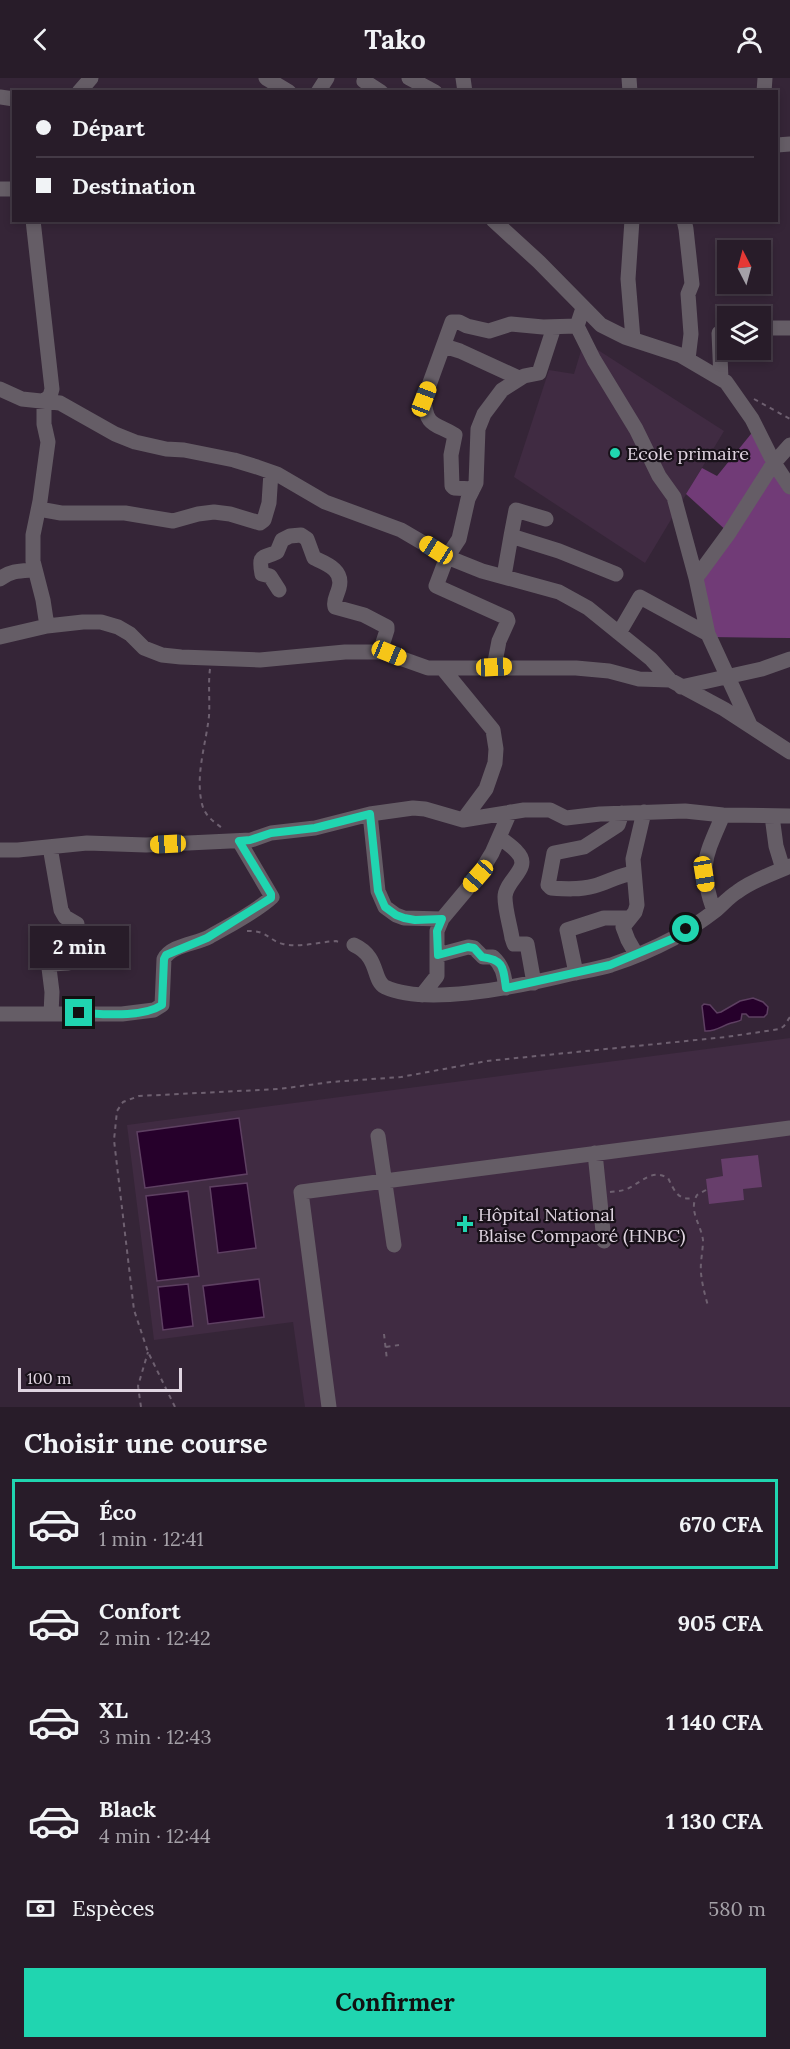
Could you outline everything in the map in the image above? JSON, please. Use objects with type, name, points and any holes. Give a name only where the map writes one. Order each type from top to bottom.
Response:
[{"type":"street","points":[[81,90],[91,78]]},
{"type":"street","points":[[365,78],[366,83],[378,90]]},
{"type":"street","points":[[409,78],[431,90]]},
{"type":"street","points":[[270,84],[284,90]]},
{"type":"street","points":[[33,222],[52,389],[50,396],[44,401]]},
{"type":"street","points":[[495,222],[601,324],[612,331],[688,359],[726,382],[747,411],[774,463],[790,487]]},
{"type":"street","points":[[632,222],[628,279],[633,339]]},
{"type":"street","points":[[684,222],[692,279],[688,300],[691,334],[688,359]]},
{"type":"street","points":[[583,308],[577,326],[594,360],[636,429],[659,476],[674,497],[696,578],[708,634],[750,725]]},
{"type":"street","points":[[472,489],[452,486],[452,450],[455,435],[435,427],[430,422],[424,399],[452,322],[456,321],[489,331],[511,324],[577,326]]},
{"type":"street","points":[[494,667],[499,641],[508,621],[507,618],[437,587],[437,582],[447,557],[459,540],[468,499],[476,483],[478,429],[484,414],[502,390],[519,378],[540,371],[554,327]]},
{"type":"street","points":[[771,328],[790,328]]},
{"type":"street","points":[[691,334],[717,332]]},
{"type":"street","points":[[444,346],[519,378]]},
{"type":"street","points":[[721,379],[722,360]]},
{"type":"street","points":[[0,389],[22,399],[60,403],[115,434],[135,442],[234,460],[271,472],[325,502],[400,530],[447,557],[482,571],[559,592],[588,608],[651,659],[675,683],[724,709],[790,752]]},
{"type":"street","points":[[44,401],[44,424],[48,442],[33,535],[33,561],[47,626]]},
{"type":"street","points":[[696,578],[729,533],[774,463],[790,446]]},
{"type":"street","points":[[39,509],[62,513],[125,513],[173,521],[214,512],[260,523],[264,520],[269,503],[271,472]]},
{"type":"street","points":[[504,576],[516,510],[546,519]]},
{"type":"street","points":[[279,590],[270,576],[262,574],[260,564],[262,557],[277,552],[282,540],[290,536],[301,535],[307,539],[314,558],[327,564],[340,575],[335,607],[364,615],[387,627],[380,652]]},
{"type":"street","points":[[511,536],[559,551],[616,574]]},
{"type":"street","points":[[0,579],[10,572],[35,570]]},
{"type":"street","points":[[619,633],[640,597],[708,634]]},
{"type":"street","points":[[0,637],[47,626],[101,622],[118,627],[130,634],[144,648],[162,656],[260,660],[345,652],[380,652],[389,653],[428,668],[576,668],[609,671],[633,678],[675,683],[728,677],[790,659]]},
{"type":"street","points":[[443,669],[493,730],[496,749],[495,764],[486,789],[464,820]]},
{"type":"street","points":[[0,850],[87,843],[146,845],[250,840],[271,833],[315,828],[370,814],[413,808],[464,820],[510,812],[550,810],[566,818],[600,814],[685,811],[723,815],[790,816]]},
{"type":"street","points":[[422,995],[437,976],[437,931],[442,919],[478,876],[492,853],[510,812]]},
{"type":"street","points":[[636,954],[624,931],[625,922],[635,912],[637,905],[633,859],[644,812]]},
{"type":"street","points":[[622,813],[618,825],[584,847],[554,853],[549,885],[551,888],[579,889],[616,876],[634,873]]},
{"type":"street","points":[[370,814],[378,891],[385,907],[404,918],[442,919]]},
{"type":"street","points":[[714,911],[706,889],[704,874],[707,849],[723,815]]},
{"type":"street","points":[[354,945],[367,953],[373,962],[379,982],[384,986],[422,995],[439,996],[506,988],[610,965],[672,939],[714,911],[737,892],[787,867],[776,846],[772,816]]},
{"type":"street","points":[[499,837],[517,851],[523,863],[507,888],[505,896],[512,938],[514,944],[527,944],[534,983]]},
{"type":"street","points":[[0,1014],[122,1014],[154,1010],[162,1005],[166,955],[207,938],[272,897],[239,841]]},
{"type":"street","points":[[50,847],[61,910],[65,917],[77,924],[72,958],[68,963],[52,964],[49,968],[52,992],[51,1014]]},
{"type":"street","points":[[576,973],[567,930],[603,918],[630,918]]},
{"type":"street","points":[[438,955],[468,947],[474,948],[482,957],[493,957],[503,969],[506,988]]},
{"type":"street","points":[[329,1407],[301,1192],[790,1128]]},
{"type":"street","points":[[378,1136],[394,1245]]},
{"type":"street","points":[[595,1153],[604,1241]]},
{"type":"path","points":[[753,398],[790,419]]},
{"type":"path","points":[[212,659],[200,785],[202,804],[208,817],[239,841]]},
{"type":"path","points":[[224,927],[236,932],[261,931],[281,944],[297,945],[336,941],[354,945]]},
{"type":"path","points":[[175,1407],[148,1352],[134,1310],[114,1140],[117,1111],[123,1102],[139,1096],[279,1089],[331,1082],[401,1077],[487,1061],[726,1037],[780,1029],[790,1017]]},
{"type":"path","points":[[598,1194],[626,1190],[649,1175],[656,1174],[668,1178],[675,1193],[679,1196],[690,1199],[706,1190]]},
{"type":"path","points":[[695,1197],[693,1207],[701,1228],[703,1243],[701,1274],[708,1306]]},
{"type":"path","points":[[384,1334],[387,1360]]},
{"type":"path","points":[[386,1347],[399,1345]]},
{"type":"path","points":[[141,1407],[138,1386],[148,1352]]},
{"type":"shaded area","points":[[584,341],[724,431],[645,563],[514,477],[549,370],[574,374]]},
{"type":"shaded area","points":[[755,429],[790,491],[790,638],[710,637],[696,594],[729,533],[686,494],[702,468],[717,476]]},
{"type":"shaded area","points":[[753,998],[768,1007],[764,1017],[749,1017],[742,1014],[740,1021],[705,1031],[702,1006],[704,1004],[710,1005],[717,1013],[740,1001]]},
{"type":"shaded area","name":"Hôpital National Blaise Compaoré (HNBC)","points":[[790,1038],[790,1407],[305,1407],[293,1322],[154,1340],[127,1125]]},
{"type":"shaded area","points":[[239,1118],[247,1174],[145,1188],[137,1132]]},
{"type":"shaded area","points":[[758,1155],[762,1187],[743,1189],[744,1200],[709,1204],[706,1179],[723,1176],[721,1159]]},
{"type":"shaded area","points":[[247,1183],[256,1248],[218,1253],[210,1187]]},
{"type":"shaded area","points":[[188,1191],[199,1276],[157,1281],[146,1196]]},
{"type":"shaded area","points":[[259,1279],[264,1317],[208,1324],[203,1286]]},
{"type":"shaded area","points":[[188,1284],[193,1326],[163,1330],[158,1287]]},
{"type":"place","name":"Ecole primaire","points":[[615,453]]},
{"type":"place","name":"Hôpital National Blaise Compaoré (HNBC)","points":[[465,1224]]},
{"type":"route","points":[[79,1013],[122,1014],[154,1010],[162,1005],[164,996],[164,959],[166,955],[173,950],[207,938],[272,897],[239,841],[271,833],[315,828],[370,814],[378,891],[385,907],[404,918],[442,919],[437,931],[438,955],[468,947],[474,948],[482,957],[493,957],[503,969],[506,988],[610,965],[672,939],[686,929]]}]
